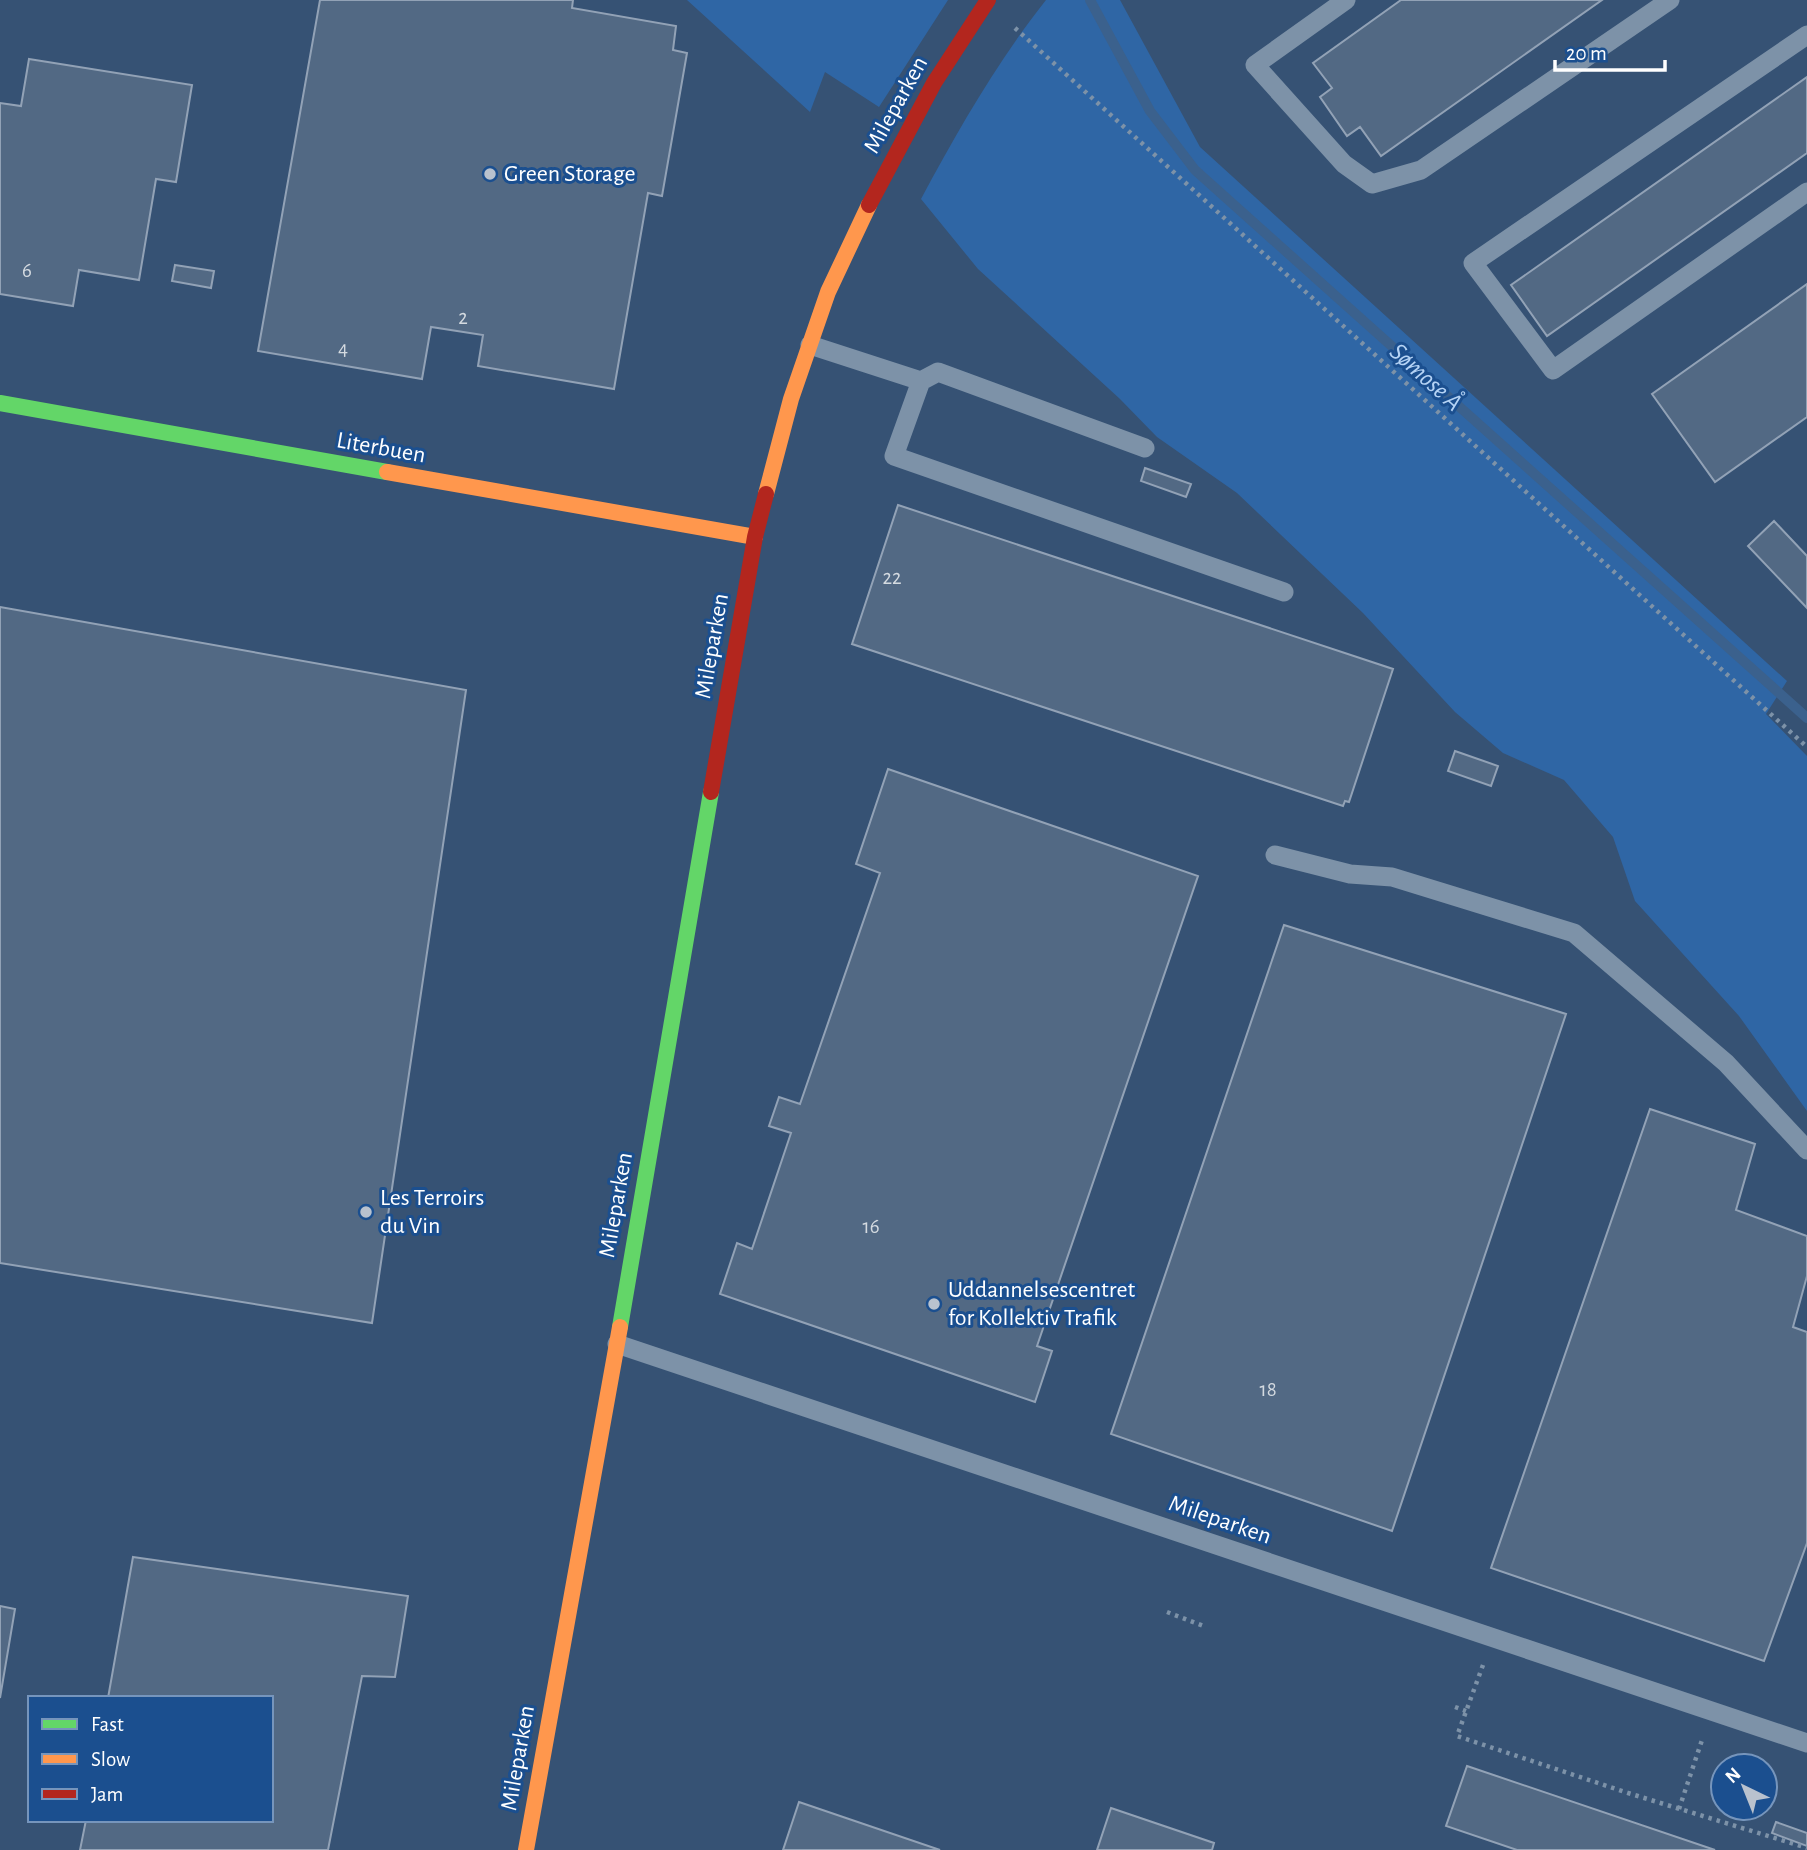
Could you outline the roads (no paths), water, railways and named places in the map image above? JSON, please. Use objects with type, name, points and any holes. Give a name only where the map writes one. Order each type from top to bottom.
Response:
[{"type":"street","name":"Mileparken","points":[[526,1850],[617,1344],[755,537],[791,399],[828,292],[876,190],[934,83],[988,1]]},
{"type":"street","name":"Literbuen","points":[[0,402],[755,537]]},
{"type":"lane","points":[[1346,0],[1255,65],[1344,164],[1372,184],[1421,170],[1670,0]]},
{"type":"lane","points":[[1807,35],[1473,263],[1553,370],[1807,192]]},
{"type":"lane","points":[[810,345],[920,381]]},
{"type":"lane","points":[[1145,448],[938,372],[920,381],[894,456],[1284,592]]},
{"type":"lane","points":[[1275,855],[1350,874],[1392,877],[1574,933],[1726,1063],[1807,1150]]},
{"type":"lane","name":"Mileparken","points":[[617,1344],[1807,1743]]},
{"type":"waterway","name":"Sømose Å","points":[[1090,0],[1150,111],[1195,170],[1807,718]]},
{"type":"place","name":"Green Storage","points":[[490,174]]},
{"type":"place","name":"Les Terroirs du Vin","points":[[366,1212]]},
{"type":"place","name":"Uddannelsescentret for Kollektiv Trafik","points":[[934,1304]]}]
